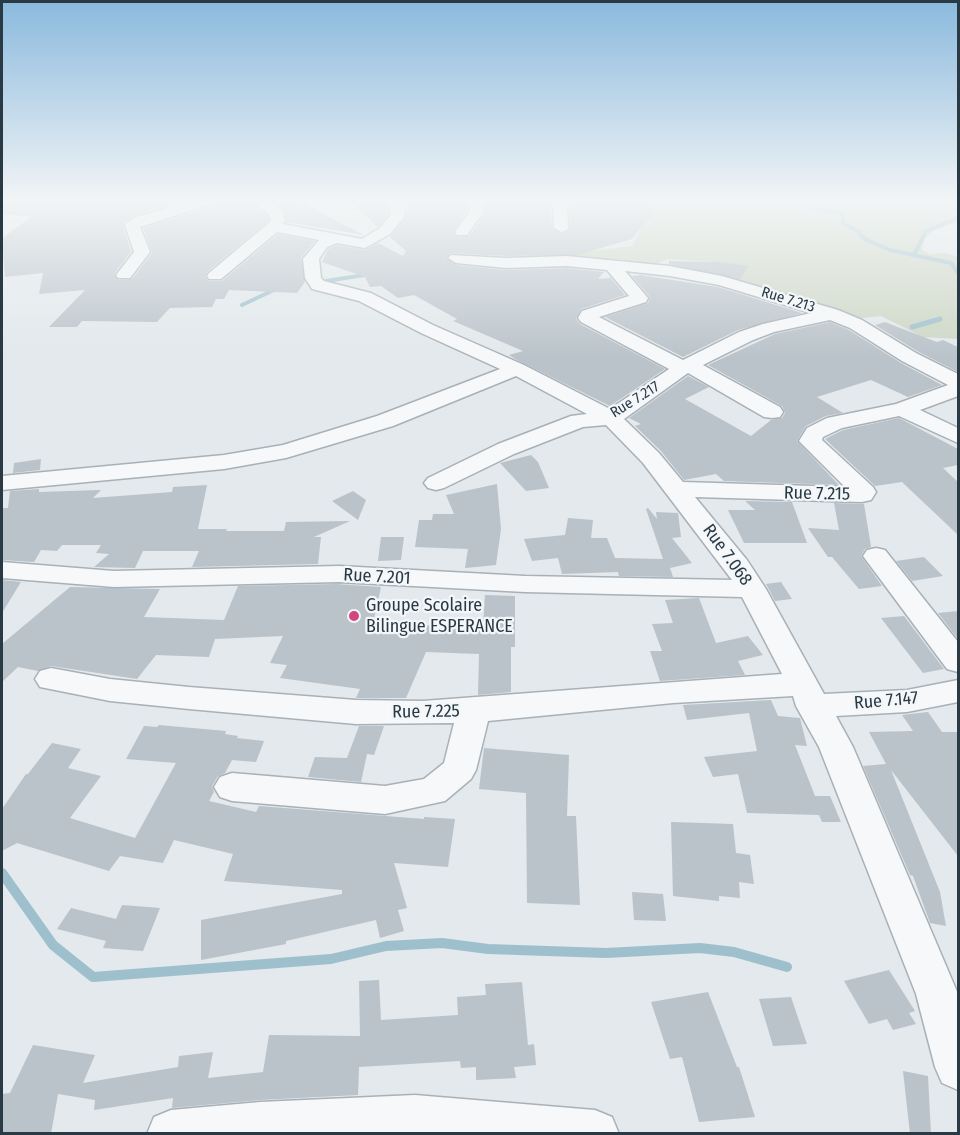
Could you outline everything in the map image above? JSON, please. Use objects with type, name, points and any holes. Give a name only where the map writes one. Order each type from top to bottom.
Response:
[{"type":"street","points":[[124,275],[141,253]]},
{"type":"street","points":[[215,276],[243,253]]},
{"type":"street","name":"Rue 7.068","points":[[316,253],[311,260],[313,278],[318,285],[365,297],[427,329],[517,369],[611,418],[632,437],[677,489],[752,589],[836,747],[948,991],[958,1062]]},
{"type":"street","name":"Rue 7.213","points":[[456,258],[525,263],[567,261],[670,271],[722,281],[832,314],[856,324],[909,357],[958,381]]},
{"type":"street","points":[[612,266],[640,298],[588,315],[586,318],[772,412]]},
{"type":"street","name":"Rue 7.217","points":[[436,483],[506,449],[579,421],[611,418],[686,367],[746,336],[769,328],[832,314]]},
{"type":"street","points":[[2,483],[224,462],[286,451],[385,421],[517,369]]},
{"type":"street","name":"Rue 7.215","points":[[677,489],[862,495],[864,492],[810,441],[815,432],[835,423],[901,409],[958,388]]},
{"type":"street","points":[[901,409],[958,436]]},
{"type":"street","points":[[876,556],[958,662]]},
{"type":"street","name":"Rue 7.201","points":[[2,570],[114,579],[339,574],[525,584],[752,589]]},
{"type":"street","name":"Rue 7.225","points":[[51,679],[110,690],[357,712],[423,713],[474,710],[673,692],[807,695]]},
{"type":"street","name":"Rue 7.147","points":[[807,695],[907,701],[958,691]]},
{"type":"street","points":[[232,787],[386,800],[433,792],[459,770],[474,710]]},
{"type":"street","points":[[171,1134],[260,1126],[415,1119],[595,1134]]},
{"type":"green space","points":[[571,253],[947,253],[958,257],[958,339],[923,337],[881,316],[862,318],[802,298],[777,295],[708,277],[704,270],[715,262],[667,259],[653,266],[624,264],[622,259],[602,264],[558,257]]},
{"type":"building","points":[[3,253],[130,253],[114,274],[118,280],[132,279],[152,253],[230,253],[208,271],[205,277],[209,281],[222,281],[255,253],[305,253],[301,258],[305,282],[297,293],[229,290],[224,299],[216,299],[212,307],[170,308],[157,322],[82,321],[77,327],[49,327],[85,290],[39,294],[43,273],[5,277]]},
{"type":"building","points":[[326,253],[397,253],[403,256],[405,253],[584,253],[506,256],[451,253],[446,258],[456,265],[506,270],[567,268],[604,272],[598,279],[611,278],[625,295],[581,309],[576,319],[580,324],[665,369],[610,406],[515,359],[509,355],[523,351],[453,321],[457,319],[414,295],[398,298],[381,286],[370,287],[365,277],[322,262]]},
{"type":"building","points":[[669,261],[712,261],[749,266],[740,279],[669,264]]},
{"type":"building","points":[[640,275],[718,287],[802,313],[738,330],[683,357],[605,317],[648,303],[650,297],[632,276]]},
{"type":"building","points":[[830,322],[849,330],[901,363],[942,385],[908,397],[871,380],[817,397],[843,413],[826,416],[806,426],[797,441],[839,485],[724,481],[716,474],[684,480],[661,451],[635,426],[641,424],[629,418],[688,376],[709,387],[685,399],[751,436],[771,420],[782,418],[785,413],[782,406],[708,365],[775,334]]},
{"type":"building","points":[[885,322],[937,342],[943,340],[958,347],[958,372],[917,351],[875,325]]},
{"type":"building","points":[[899,418],[958,449],[958,465],[943,468],[958,482],[958,535],[902,482],[875,486],[825,439],[843,430]]},
{"type":"building","points":[[531,455],[538,462],[549,488],[526,491],[500,463]]},
{"type":"building","points":[[41,459],[40,470],[13,473],[14,463]]},
{"type":"building","points":[[497,484],[501,529],[496,565],[465,568],[468,549],[415,547],[419,520],[432,520],[433,514],[454,514],[446,495]]},
{"type":"building","points":[[207,485],[198,529],[284,531],[286,522],[350,521],[314,537],[321,537],[318,564],[192,567],[199,551],[143,551],[135,568],[94,567],[109,554],[96,553],[101,545],[62,545],[57,551],[41,550],[34,562],[2,560],[2,508],[8,508],[10,491],[101,490],[93,498],[172,492],[173,487]]},
{"type":"building","points":[[353,491],[366,500],[358,520],[332,501]]},
{"type":"building","points":[[745,501],[792,502],[807,543],[744,543],[728,510],[755,510]]},
{"type":"building","points":[[834,503],[864,504],[871,547],[865,549],[861,556],[882,586],[859,589],[832,557],[828,557],[808,528],[839,530]]},
{"type":"building","points":[[648,508],[657,519],[656,512],[678,513],[681,537],[672,538],[692,563],[670,568],[673,577],[619,576],[618,572],[562,574],[558,558],[532,561],[524,539],[565,535],[568,518],[593,520],[591,538],[607,538],[615,558],[663,559],[646,509]]},
{"type":"building","points":[[381,537],[404,537],[401,560],[378,561]]},
{"type":"building","points":[[924,557],[943,576],[912,581],[896,561]]},
{"type":"building","points":[[2,580],[21,582],[2,613]]},
{"type":"building","points":[[781,582],[792,599],[775,601],[766,584]]},
{"type":"building","points":[[336,584],[381,587],[373,623],[483,628],[485,595],[515,596],[515,647],[511,647],[511,692],[478,695],[479,654],[426,652],[406,698],[356,698],[360,689],[280,678],[287,665],[270,663],[283,636],[215,639],[209,657],[156,655],[137,679],[51,666],[38,671],[18,667],[2,682],[2,644],[70,587],[160,589],[144,617],[224,620],[238,586]]},
{"type":"building","points":[[699,598],[716,643],[748,636],[763,655],[738,661],[745,675],[660,681],[650,651],[662,651],[652,624],[673,623],[665,600]]},
{"type":"building","points":[[958,611],[958,639],[938,613]]},
{"type":"building","points":[[904,616],[944,669],[923,673],[881,618]]},
{"type":"building","points":[[771,700],[778,716],[800,718],[807,746],[795,745],[815,796],[830,796],[841,822],[822,822],[819,815],[747,813],[738,774],[713,777],[704,757],[757,751],[749,713],[687,720],[683,705]]},
{"type":"building","points":[[928,712],[942,732],[958,732],[958,856],[891,770],[940,892],[946,926],[930,923],[913,876],[910,875],[863,766],[886,764],[869,732],[913,731],[902,715]]},
{"type":"building","points":[[159,725],[226,731],[225,734],[238,736],[237,738],[264,741],[256,762],[232,760],[225,773],[218,776],[212,786],[214,792],[209,801],[256,812],[259,806],[424,819],[424,817],[455,819],[448,867],[394,863],[407,908],[398,910],[404,931],[380,938],[376,920],[286,941],[286,944],[201,960],[201,920],[342,894],[342,890],[224,881],[233,854],[174,840],[163,863],[120,856],[109,871],[17,843],[2,851],[2,809],[26,774],[52,743],[81,749],[68,768],[101,776],[70,818],[135,838],[176,763],[126,759],[144,726],[157,727]]},
{"type":"building","points":[[359,726],[384,726],[374,755],[367,754],[361,782],[308,777],[315,757],[347,758]]},
{"type":"building","points":[[484,748],[569,755],[567,816],[576,816],[580,905],[527,903],[526,793],[479,789]]},
{"type":"building","points":[[671,822],[733,824],[736,853],[750,855],[754,884],[739,882],[740,898],[719,896],[719,901],[673,896]]},
{"type":"building","points":[[632,892],[663,894],[666,921],[634,920]]},
{"type":"building","points":[[122,905],[160,908],[143,951],[103,948],[106,941],[57,929],[71,908],[116,919]]},
{"type":"building","points":[[889,970],[915,1011],[909,1013],[916,1024],[893,1030],[887,1019],[869,1024],[844,981]]},
{"type":"building","points":[[379,980],[381,1020],[458,1015],[457,997],[486,995],[485,984],[522,982],[528,1045],[534,1044],[536,1065],[514,1067],[516,1078],[476,1080],[476,1067],[461,1068],[460,1061],[359,1067],[358,1095],[260,1100],[172,1108],[173,1098],[94,1110],[95,1100],[58,1094],[51,1134],[2,1134],[2,1094],[10,1093],[33,1045],[95,1055],[83,1083],[178,1067],[179,1056],[213,1052],[208,1078],[263,1072],[269,1035],[360,1036],[359,981]]},
{"type":"building","points":[[708,992],[737,1067],[739,1067],[755,1117],[699,1122],[682,1057],[670,1059],[651,1002]]},
{"type":"building","points":[[791,997],[807,1044],[773,1046],[759,999]]},
{"type":"building","points":[[903,1071],[928,1076],[931,1134],[910,1134]]},
{"type":"waterway","points":[[904,253],[951,263],[958,273]]},
{"type":"waterway","points":[[326,281],[371,274]]},
{"type":"waterway","points":[[242,305],[278,288]]},
{"type":"waterway","points":[[912,327],[940,319]]},
{"type":"waterway","points":[[2,873],[53,945],[93,977],[331,959],[386,946],[442,943],[488,949],[606,953],[700,948],[734,952],[787,967]]},
{"type":"place","name":"Groupe Scolaire Bilingue ESPERANCE","points":[[354,616]]}]
